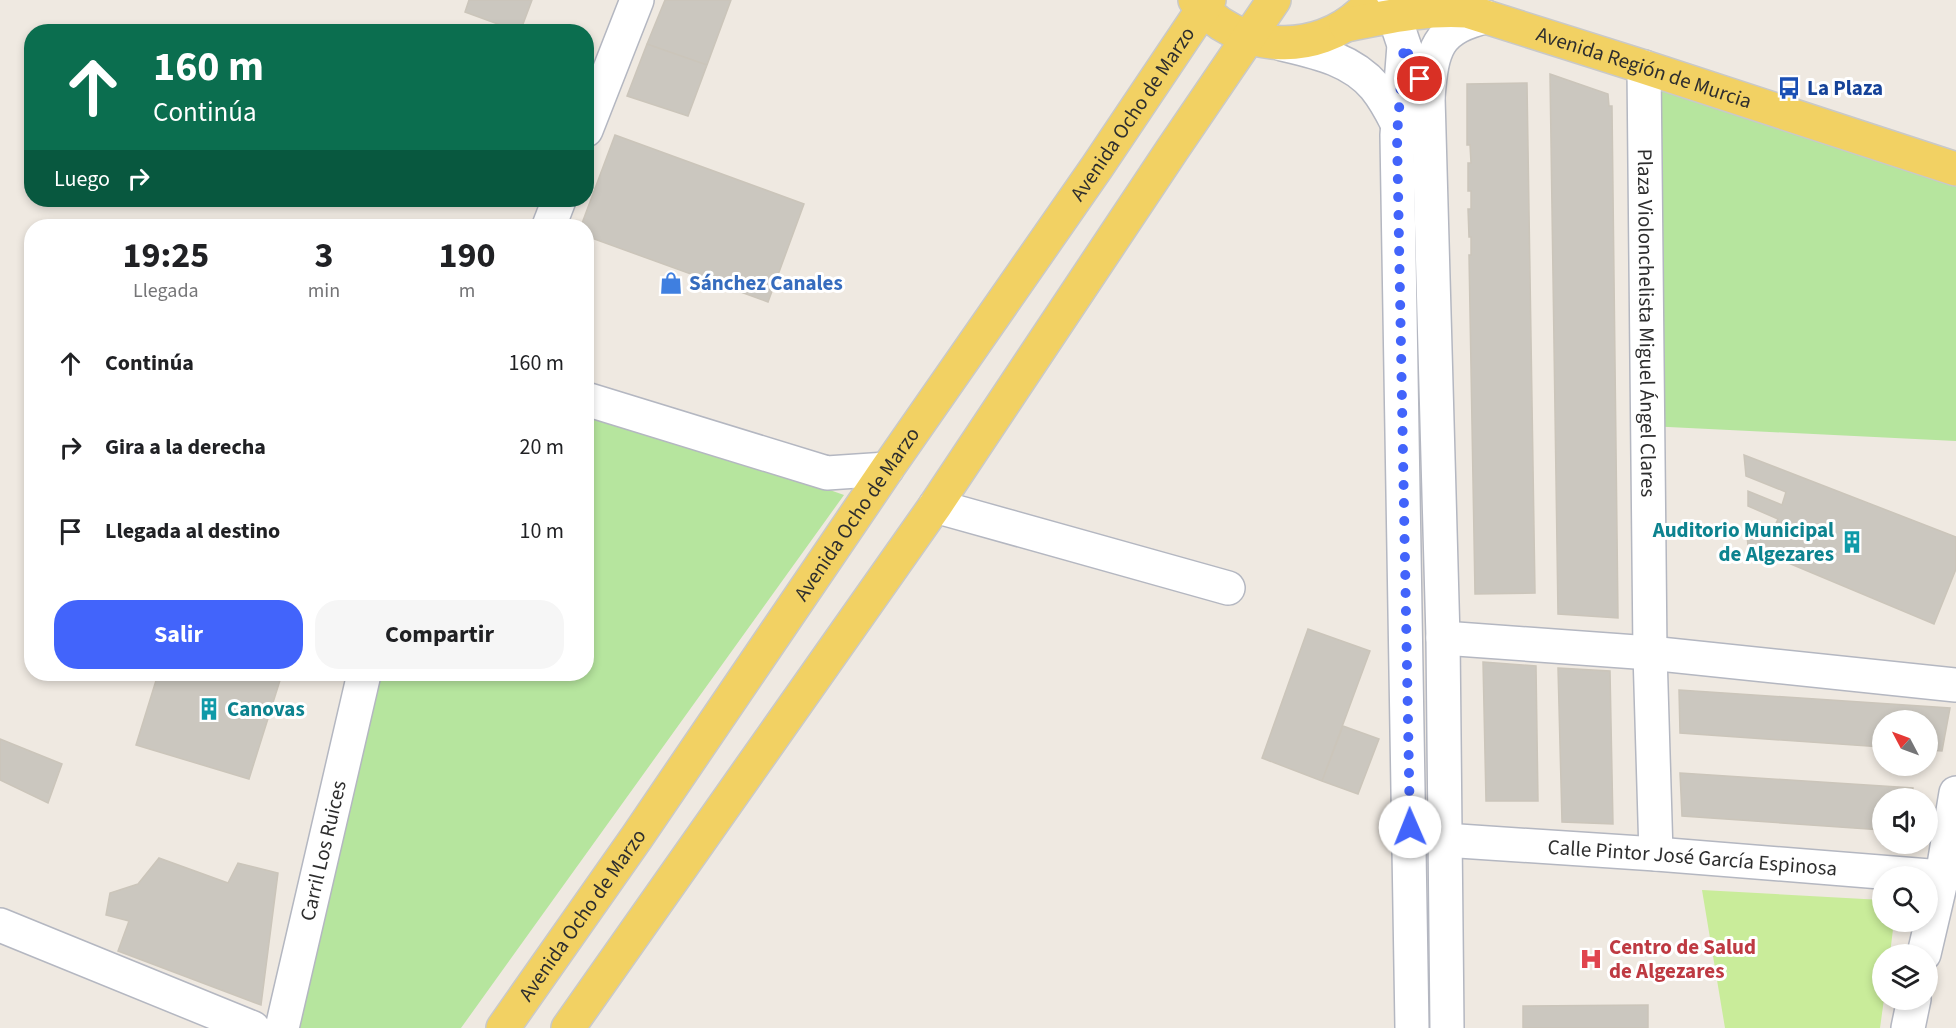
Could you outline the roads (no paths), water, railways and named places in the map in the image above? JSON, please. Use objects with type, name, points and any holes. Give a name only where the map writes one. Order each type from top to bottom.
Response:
[{"type":"main road","points":[[568,1028],[935,506],[1274,0]]},
{"type":"main road","name":"Avenida Región de Murcia","points":[[1202,3],[1216,22],[1249,38],[1282,44],[1304,42],[1346,25],[1390,15],[1443,9],[1469,9],[1956,169]]},
{"type":"main road","name":"Avenida Ocho de Marzo","points":[[503,1028],[637,837],[1097,167],[1202,3]]},
{"type":"street","points":[[594,110],[637,0]]},
{"type":"street","points":[[1447,1028],[1443,638],[1428,96],[1431,64],[1439,43],[1459,26],[1471,20],[1469,9]]},
{"type":"street","points":[[1390,15],[1428,96]]},
{"type":"street","points":[[1390,15],[1397,123],[1412,1028]]},
{"type":"street","points":[[1282,44],[1334,58],[1351,68],[1374,86],[1383,97],[1397,123]]},
{"type":"street","name":"Plaza Violonchelista Miguel Ángel Clares","points":[[1644,67],[1650,653],[1656,854]]},
{"type":"street","points":[[594,401],[827,473],[888,469]]},
{"type":"street","points":[[935,506],[1228,588]]},
{"type":"street","points":[[1443,638],[1650,653],[1956,685]]},
{"type":"street","name":"Carril Los Ruices","points":[[282,1028],[362,681]]},
{"type":"street","points":[[1926,944],[1942,876],[1956,793]]},
{"type":"street","name":"Calle Pintor José García Espinosa","points":[[1444,840],[1942,876]]},
{"type":"street","points":[[0,925],[253,1028]]},
{"type":"street","points":[[1908,1028],[1912,1010]]},
{"type":"place","name":"La Plaza","points":[[1789,88]]},
{"type":"place","name":"Sánchez Canales","points":[[671,283]]},
{"type":"place","name":"Auditorio Municipal de Algezares","points":[[1852,542]]},
{"type":"place","name":"Canovas","points":[[209,709]]},
{"type":"place","name":"Centro de Salud de Algezares","points":[[1591,959]]}]
